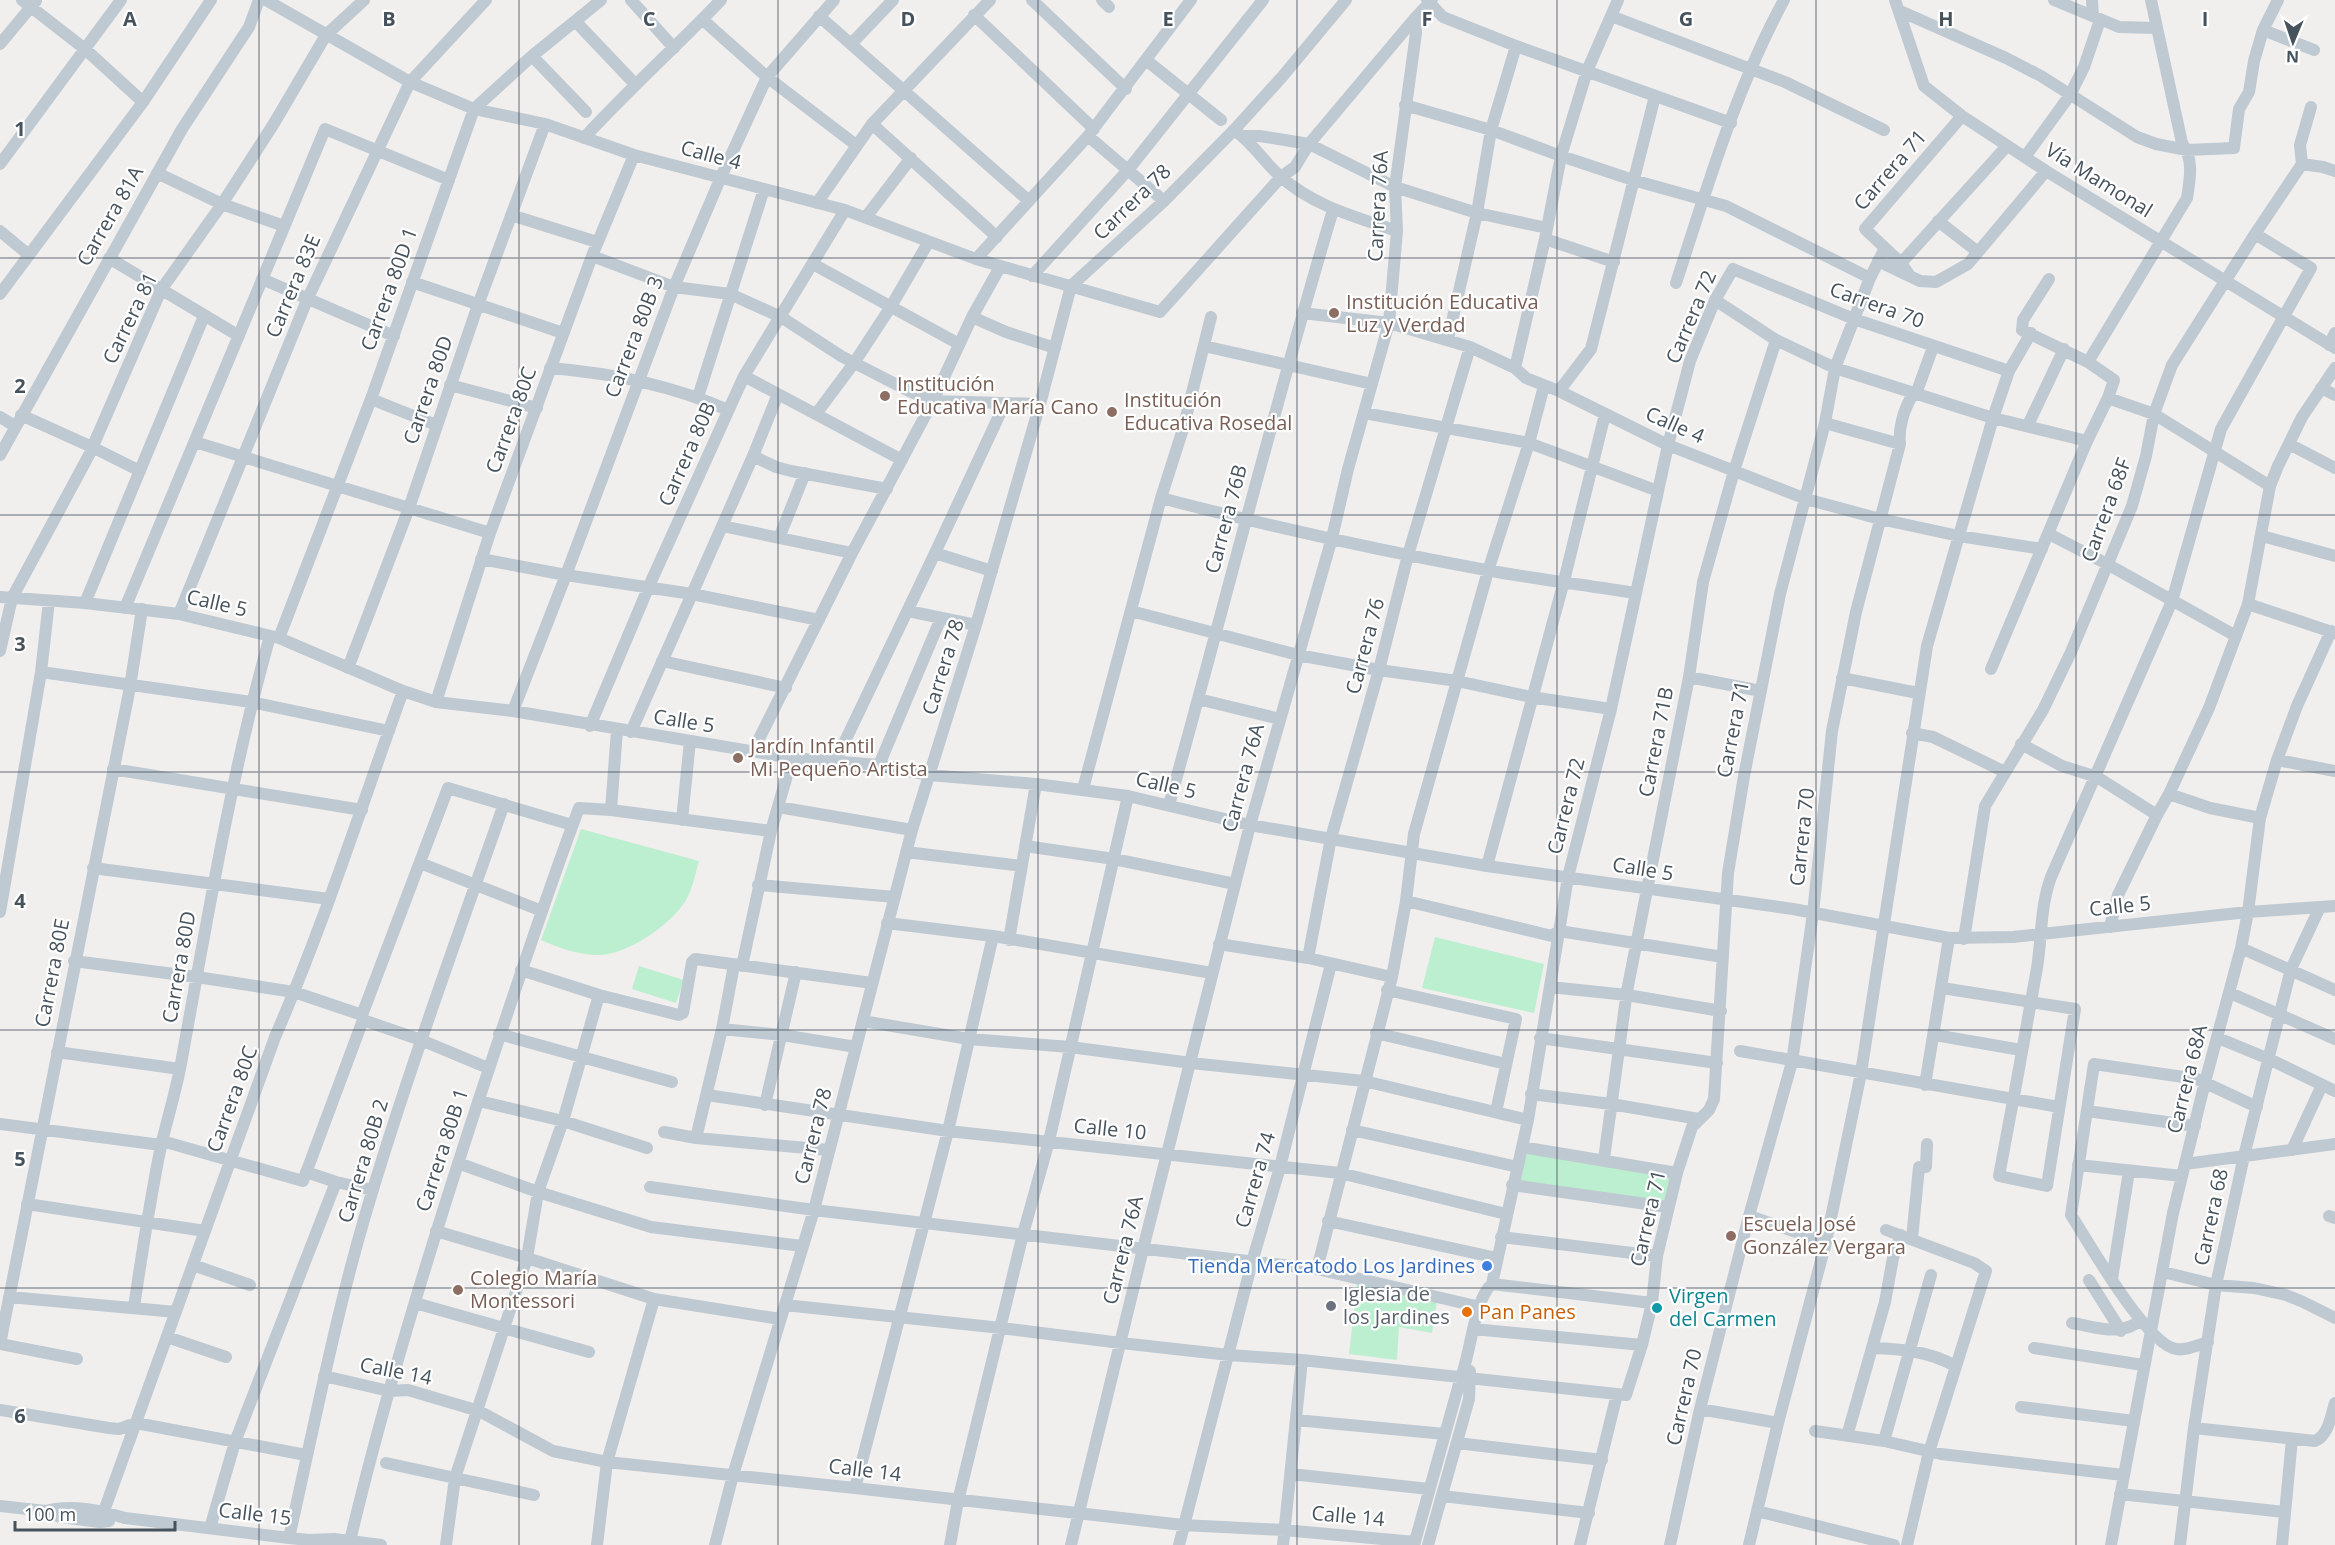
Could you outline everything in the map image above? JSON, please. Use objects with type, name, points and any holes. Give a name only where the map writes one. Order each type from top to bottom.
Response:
[{"type":"street","points":[[0,164],[121,0]]},
{"type":"street","points":[[0,294],[143,102],[211,0]]},
{"type":"street","name":"Carrera 81A","points":[[0,455],[182,129],[249,27],[259,0]]},
{"type":"street","name":"Calle 4","points":[[266,0],[410,82],[474,109],[545,124],[634,155],[845,210],[928,243],[1000,267],[1160,312],[1281,177]]},
{"type":"street","name":"Carrera 81","points":[[0,651],[6,597],[92,447],[160,290],[222,204],[273,125],[326,35],[364,0]]},
{"type":"street","name":"Carrera 83E","points":[[179,614],[307,300],[410,82],[486,0]]},
{"type":"street","name":"Carrera 80D 1","points":[[275,637],[371,399],[474,109],[532,56],[601,0]]},
{"type":"street","points":[[631,0],[674,48]]},
{"type":"street","name":"Carrera 80B 3","points":[[513,711],[674,287],[721,177],[767,77],[834,0]]},
{"type":"street","points":[[851,44],[893,0]]},
{"type":"street","points":[[817,203],[872,123],[990,0]]},
{"type":"street","points":[[1032,0],[1126,89]]},
{"type":"street","points":[[976,259],[1091,133],[1191,0]]},
{"type":"street","points":[[1032,276],[1128,170],[1263,0]]},
{"type":"street","name":"Carrera 78","points":[[715,1545],[733,1475],[814,1210],[912,830],[992,571],[1071,286],[1238,133],[1346,0]]},
{"type":"street","points":[[1676,283],[1751,70],[1784,0]]},
{"type":"street","points":[[2054,0],[2119,27],[2156,28]]},
{"type":"street","points":[[2025,157],[2070,95],[2084,67],[2097,18],[2092,0]]},
{"type":"street","points":[[2088,362],[2187,198],[2190,177],[2187,150],[2182,143],[2151,0]]},
{"type":"street","points":[[1897,5],[2041,76],[2137,137],[2187,150],[2234,148],[2239,109],[2249,92],[2254,61],[2263,30],[2278,0]]},
{"type":"street","points":[[1281,177],[1295,167],[1309,144],[1430,1],[1443,16],[1516,46],[1731,123]]},
{"type":"street","points":[[1515,368],[1546,234],[1561,156],[1587,71],[1611,16],[1615,1]]},
{"type":"street","points":[[0,44],[30,2],[143,102]]},
{"type":"street","points":[[584,138],[634,84],[703,20],[714,2]]},
{"type":"street","name":"Vía Mamonal","points":[[1897,5],[1924,86],[1962,116],[2046,171],[2332,346]]},
{"type":"street","points":[[974,15],[1128,170],[1164,201]]},
{"type":"street","points":[[819,16],[1029,201]]},
{"type":"street","points":[[1611,16],[1785,82],[1884,129]]},
{"type":"street","name":"Carrera 76A","points":[[1071,1545],[1250,825],[1332,538],[1348,469],[1389,323],[1397,231],[1395,187],[1416,33],[1415,18]]},
{"type":"street","points":[[703,20],[767,77],[856,145]]},
{"type":"street","points":[[576,22],[634,84]]},
{"type":"street","points":[[2263,30],[2314,50]]},
{"type":"street","points":[[1448,339],[1476,213],[1491,130],[1516,46]]},
{"type":"street","points":[[532,56],[586,112]]},
{"type":"street","points":[[1146,60],[1221,120]]},
{"type":"street","points":[[1559,391],[1591,349],[1655,96]]},
{"type":"street","points":[[1405,105],[1491,130],[1633,180],[1726,206],[1870,278]]},
{"type":"street","points":[[2311,107],[2300,145],[2302,164],[2335,171]]},
{"type":"street","name":"Carrera 71","points":[[1580,1545],[1621,1395],[1642,1345],[1652,1303],[1656,1256],[1677,1173],[1692,1127],[1709,1110],[1714,1099],[1726,901],[1738,809],[1784,575],[1825,423],[1835,368],[1870,278],[1885,248],[1865,229],[1962,116]]},
{"type":"street","points":[[872,123],[997,237]]},
{"type":"street","name":"Carrera 80D","points":[[348,668],[409,508],[478,304],[545,124]]},
{"type":"street","points":[[125,608],[325,129],[449,180]]},
{"type":"street","points":[[1238,133],[1309,144],[1395,187],[1546,234],[1614,262]]},
{"type":"street","points":[[1238,133],[1281,177],[1313,199],[1333,210],[1397,231]]},
{"type":"street","points":[[1901,262],[2007,146]]},
{"type":"street","name":"Carrera 80C","points":[[436,702],[490,533],[597,242],[634,155]]},
{"type":"street","points":[[866,217],[911,158]]},
{"type":"street","name":"Carrera 68F","points":[[1964,939],[1985,806],[2043,710],[2071,652],[2132,506],[2146,456],[2154,414],[2172,365],[2254,234],[2302,164]]},
{"type":"street","points":[[1878,261],[1920,281],[1936,282],[1968,264],[2046,171]]},
{"type":"street","points":[[157,173],[222,204],[284,226]]},
{"type":"street","points":[[698,397],[764,189]]},
{"type":"street","name":"Carrera 80B","points":[[590,726],[649,586],[744,376],[845,210]]},
{"type":"street","name":"Carrera 76B","points":[[1169,805],[1302,313],[1333,210]]},
{"type":"street","points":[[511,215],[597,242]]},
{"type":"street","points":[[1938,221],[1978,252]]},
{"type":"street","points":[[0,231],[29,255]]},
{"type":"street","points":[[1942,988],[2029,1003],[2075,1010],[2047,1186],[1999,1176],[2029,1003],[2038,961],[2044,898],[2172,601],[2221,429],[2311,268],[2254,234]]},
{"type":"street","points":[[816,414],[854,363],[928,243]]},
{"type":"street","points":[[1885,248],[1901,262],[1911,277]]},
{"type":"street","points":[[592,256],[674,287],[730,294],[781,316],[841,356],[909,391],[933,400],[1040,404]]},
{"type":"street","points":[[109,258],[239,336]]},
{"type":"street","points":[[813,264],[959,344]]},
{"type":"street","points":[[753,751],[852,553],[933,400],[972,317],[1000,267]]},
{"type":"street","name":"Carrera 72","points":[[1415,1543],[1446,1434],[1466,1378],[1473,1329],[1485,1290],[1492,1284],[1528,1120],[1568,877],[1611,709],[1668,445],[1690,361],[1714,300],[1733,269]]},
{"type":"street","name":"Carrera 70","points":[[1670,1545],[1700,1409],[1749,1216],[1792,1062],[1814,913],[1832,731],[1842,678],[1900,444],[1899,435],[1909,401],[1916,394],[1933,347],[1874,324],[1854,319],[1733,269]]},
{"type":"street","points":[[262,279],[393,336]]},
{"type":"street","points":[[1991,669],[2114,380],[2088,362],[2022,330],[2023,320],[2049,279]]},
{"type":"street","points":[[412,282],[563,333]]},
{"type":"street","points":[[1714,300],[1776,340],[1835,368],[1993,418],[2087,441]]},
{"type":"street","name":"Calle 4","points":[[1302,313],[1389,323],[1470,347],[1515,368],[1526,378],[1559,391],[1668,445],[1806,499],[1880,519],[1959,536],[2042,549]]},
{"type":"street","points":[[85,603],[204,316]]},
{"type":"street","points":[[972,317],[1006,332],[1055,348]]},
{"type":"street","points":[[1083,789],[1161,498],[1183,429],[1211,317]]},
{"type":"street","points":[[1749,1545],[1778,1423],[1826,1242],[1861,1073],[1927,646],[1993,418],[2009,371],[2031,333]]},
{"type":"street","points":[[2332,346],[2335,333]]},
{"type":"street","name":"Carrera 71B","points":[[1604,1159],[1627,995],[1689,677],[1703,582],[1734,471],[1776,340]]},
{"type":"street","points":[[1204,346],[1372,384]]},
{"type":"street","name":"Carrera 76","points":[[1308,958],[1331,838],[1379,670],[1408,555],[1470,347]]},
{"type":"street","points":[[1933,347],[2009,371]]},
{"type":"street","points":[[2028,425],[2064,349]]},
{"type":"street","points":[[550,368],[589,371],[638,380],[698,397],[728,410]]},
{"type":"street","points":[[2110,927],[2118,895],[2209,708],[2248,604],[2270,486],[2302,417],[2335,368]]},
{"type":"street","points":[[744,376],[902,460]]},
{"type":"street","points":[[450,385],[537,408]]},
{"type":"street","points":[[1317,1269],[1392,977],[1406,901],[1414,834],[1488,571],[1529,443],[1544,386]]},
{"type":"street","points":[[2321,388],[2335,395]]},
{"type":"street","points":[[631,732],[753,456],[777,394]]},
{"type":"street","points":[[2108,398],[2154,414],[2270,486]]},
{"type":"street","points":[[371,399],[436,425]]},
{"type":"street","points":[[835,762],[1005,403]]},
{"type":"street","points":[[1364,413],[1529,443],[1658,491]]},
{"type":"street","points":[[1487,866],[1564,581],[1605,414]]},
{"type":"street","points":[[0,417],[18,420],[92,447],[140,471]]},
{"type":"street","points":[[1825,423],[1900,444]]},
{"type":"street","points":[[195,442],[490,533]]},
{"type":"street","points":[[2289,444],[2335,468]]},
{"type":"street","points":[[753,456],[776,467],[887,489]]},
{"type":"street","points":[[779,538],[805,473]]},
{"type":"street","points":[[1161,498],[1245,520],[1408,555],[1488,571],[1635,593]]},
{"type":"street","points":[[722,526],[852,553]]},
{"type":"street","points":[[2049,534],[2236,636]]},
{"type":"street","points":[[2262,536],[2335,556]]},
{"type":"street","points":[[935,553],[992,571]]},
{"type":"street","points":[[481,560],[566,575],[649,586],[819,621]]},
{"type":"street","name":"Calle 5","points":[[6,597],[179,614],[275,637],[403,691],[436,702],[513,711],[590,726],[792,758],[879,765],[929,775],[1036,784],[1128,796],[1250,825],[1487,866],[1814,913],[1949,938],[1964,939],[2040,933],[2248,912],[2335,906]]},
{"type":"street","points":[[0,912],[3,882],[41,672],[49,601]]},
{"type":"street","points":[[2248,604],[2333,632]]},
{"type":"street","name":"Carrera 80E","points":[[0,1344],[130,687],[141,609]]},
{"type":"street","points":[[908,611],[976,625]]},
{"type":"street","points":[[1131,611],[1298,655],[1611,709]]},
{"type":"street","points":[[879,765],[941,618]]},
{"type":"street","name":"Carrera 68A","points":[[2110,1545],[2143,1365],[2152,1335],[2183,1170],[2241,948],[2260,818],[2277,760],[2297,706],[2333,632]]},
{"type":"street","name":"Carrera 80D","points":[[134,1307],[146,1223],[180,1069],[232,788],[251,702],[275,637]]},
{"type":"street","points":[[662,660],[786,688]]},
{"type":"street","points":[[41,672],[130,687],[251,702],[388,731]]},
{"type":"street","points":[[1689,677],[1761,690]]},
{"type":"street","points":[[1842,678],[1918,693]]},
{"type":"street","name":"Carrera 80C","points":[[103,1517],[275,1037],[362,810],[403,691]]},
{"type":"street","points":[[1198,699],[1280,719]]},
{"type":"street","points":[[617,730],[612,810],[771,831]]},
{"type":"street","points":[[1912,733],[1933,737],[2005,772]]},
{"type":"street","points":[[682,820],[690,741]]},
{"type":"street","points":[[2021,744],[2062,766],[2097,777],[2157,815]]},
{"type":"street","points":[[696,1138],[771,831],[792,758]]},
{"type":"street","points":[[2277,760],[2335,771]]},
{"type":"street","points":[[113,769],[362,810]]},
{"type":"street","points":[[1009,939],[1036,784]]},
{"type":"street","points":[[304,1176],[448,788],[572,825]]},
{"type":"street","points":[[2169,794],[2210,808],[2260,818]]},
{"type":"street","points":[[950,1545],[958,1501],[1048,1141],[1128,796]]},
{"type":"street","name":"Carrera 80B 2","points":[[289,1538],[324,1376],[373,1190],[421,1040],[504,804]]},
{"type":"street","points":[[778,807],[912,830]]},
{"type":"street","name":"Carrera 80B 1","points":[[350,1541],[368,1464],[436,1231],[488,1068],[572,825],[579,808],[612,810]]},
{"type":"street","points":[[1025,846],[1114,859],[1235,884]]},
{"type":"street","points":[[906,852],[1022,866]]},
{"type":"street","points":[[420,863],[476,883],[542,911]]},
{"type":"street","points":[[93,868],[329,899]]},
{"type":"street","points":[[758,885],[895,897]]},
{"type":"street","points":[[1406,901],[1552,936],[1559,931],[1723,957]]},
{"type":"street","name":"Carrera 68","points":[[2180,1545],[2194,1428],[2216,1285],[2244,1156],[2291,969],[2320,907]]},
{"type":"street","points":[[887,923],[993,936],[1212,974]]},
{"type":"street","points":[[855,1488],[948,1131],[993,936]]},
{"type":"street","points":[[1925,1085],[1935,1035],[1949,938]]},
{"type":"street","points":[[1220,944],[1308,958],[1392,977]]},
{"type":"street","points":[[2241,948],[2335,990]]},
{"type":"street","points":[[521,970],[599,995],[680,1016],[683,1013],[694,960],[872,983]]},
{"type":"street","points":[[75,961],[294,992],[488,1068]]},
{"type":"street","name":"Carrera 74","points":[[1179,1545],[1252,1262],[1280,1167],[1331,964]]},
{"type":"street","points":[[765,1105],[796,972]]},
{"type":"street","points":[[1550,987],[1627,995],[1721,1011]]},
{"type":"street","points":[[1387,990],[1516,1019],[1496,1112]]},
{"type":"street","points":[[2230,993],[2335,1039]]},
{"type":"street","points":[[446,1545],[455,1478],[479,1411],[527,1258],[538,1192],[564,1121],[599,995]]},
{"type":"street","points":[[863,1021],[969,1039],[1070,1047],[1191,1063],[1364,1081],[1528,1120]]},
{"type":"street","points":[[722,1029],[782,1035],[856,1047]]},
{"type":"street","points":[[1376,1033],[1506,1064]]},
{"type":"street","points":[[500,1034],[672,1082]]},
{"type":"street","points":[[1935,1035],[2021,1050]]},
{"type":"street","points":[[1540,1038],[1717,1063]]},
{"type":"street","points":[[2218,1038],[2269,1059],[2335,1091]]},
{"type":"street","points":[[1740,1051],[1792,1062],[2059,1107]]},
{"type":"street","points":[[57,1052],[180,1069]]},
{"type":"street","points":[[2208,1342],[2178,1350],[2166,1346],[2152,1335],[2112,1279],[2071,1215],[2094,1064],[2197,1079],[2257,1107]]},
{"type":"street","points":[[2292,1150],[2322,1085]]},
{"type":"street","points":[[1531,1094],[1611,1104],[1699,1119]]},
{"type":"street","name":"Calle 10","points":[[707,1095],[948,1131],[1340,1173],[1506,1214]]},
{"type":"street","points":[[479,1101],[564,1121],[647,1148]]},
{"type":"street","points":[[2087,1111],[2195,1126]]},
{"type":"street","points":[[0,1125],[162,1143],[230,1161],[373,1190]]},
{"type":"street","points":[[1352,1130],[1518,1167]]},
{"type":"street","points":[[664,1132],[696,1138],[828,1150]]},
{"type":"street","points":[[1847,1436],[1906,1237],[1919,1167],[1926,1167],[1927,1144]]},
{"type":"street","points":[[2078,1165],[2128,1171],[2183,1170],[2244,1156],[2335,1144]]},
{"type":"street","points":[[1522,1148],[1604,1159],[1677,1173]]},
{"type":"street","points":[[458,1163],[538,1192],[651,1227],[802,1246]]},
{"type":"street","points":[[2112,1279],[2128,1171]]},
{"type":"street","points":[[210,1528],[235,1442],[336,1182]]},
{"type":"street","points":[[1512,1185],[1668,1207]]},
{"type":"street","points":[[650,1187],[814,1210],[1317,1269],[1480,1307]]},
{"type":"street","points":[[27,1204],[205,1231]]},
{"type":"street","points":[[1749,1216],[1826,1242]]},
{"type":"street","points":[[1328,1221],[1497,1258]]},
{"type":"street","points":[[1886,1230],[1974,1263],[1986,1271],[1929,1452],[1907,1545]]},
{"type":"street","points":[[436,1231],[654,1299],[780,1319]]},
{"type":"street","points":[[1501,1238],[1656,1256]]},
{"type":"street","points":[[193,1264],[249,1285]]},
{"type":"street","points":[[2163,1272],[2216,1285],[2254,1288],[2286,1295],[2335,1318]]},
{"type":"street","points":[[1884,1441],[1931,1275]]},
{"type":"street","points":[[2089,1280],[2121,1331]]},
{"type":"street","points":[[1492,1284],[1652,1303]]},
{"type":"street","points":[[9,1297],[176,1312]]},
{"type":"street","points":[[597,1545],[607,1462],[654,1299]]},
{"type":"street","points":[[415,1303],[588,1352]]},
{"type":"street","points":[[785,1305],[1229,1355],[1302,1360],[1621,1395]]},
{"type":"street","points":[[2072,1323],[2121,1331],[2131,1328],[2141,1320]]},
{"type":"street","points":[[1473,1329],[1642,1345]]},
{"type":"street","points":[[167,1337],[226,1357]]},
{"type":"street","points":[[0,1344],[77,1359]]},
{"type":"street","points":[[1872,1348],[1909,1349],[1945,1360],[1955,1366]]},
{"type":"street","points":[[2034,1348],[2143,1365]]},
{"type":"street","points":[[1282,1545],[1302,1360]]},
{"type":"street","name":"Calle 14","points":[[324,1376],[389,1391],[408,1390],[479,1411],[553,1451],[607,1462],[1183,1526],[1284,1530],[1415,1543]]},
{"type":"street","name":"Carrera 72","points":[[1428,1545],[1469,1399],[1466,1378]]},
{"type":"street","points":[[2194,1428],[2309,1441],[2320,1439],[2335,1402]]},
{"type":"street","points":[[2021,1407],[2134,1421]]},
{"type":"street","points":[[1700,1409],[1778,1423]]},
{"type":"street","points":[[0,1410],[108,1428],[119,1429],[136,1423],[306,1455]]},
{"type":"street","points":[[1296,1420],[1446,1434]]},
{"type":"street","points":[[1815,1431],[1884,1441],[1929,1452],[2123,1475]]},
{"type":"street","points":[[2282,1545],[2292,1439]]},
{"type":"street","points":[[1457,1443],[1602,1460]]},
{"type":"street","points":[[386,1463],[534,1495]]},
{"type":"street","points":[[1291,1474],[1430,1490]]},
{"type":"street","points":[[2120,1494],[2284,1512]]},
{"type":"street","points":[[1442,1496],[1589,1513]]},
{"type":"street","name":"Calle 15","points":[[0,1506],[46,1511],[62,1507],[103,1517],[289,1538],[334,1539],[381,1545]]},
{"type":"street","points":[[1757,1511],[1894,1545]]},
{"type":"street","name":"Calle 15","points":[[309,1540],[323,1545]]},
{"type":"green space","points":[[581,829],[699,861],[686,900],[670,919],[635,944],[610,954],[591,955],[576,952],[541,940]]},
{"type":"green space","points":[[1435,937],[1544,964],[1534,1013],[1422,988]]},
{"type":"green space","points":[[639,966],[684,980],[676,1003],[632,989]]},
{"type":"green space","points":[[1527,1150],[1674,1174],[1666,1203],[1519,1181]]},
{"type":"green space","points":[[1357,1283],[1437,1301],[1432,1333],[1399,1327],[1397,1360],[1349,1354]]},
{"type":"place","name":"Institución Educativa Luz y Verdad","points":[[1334,313]]},
{"type":"place","name":"Institución Educativa María Cano","points":[[885,396]]},
{"type":"place","name":"Institución Educativa Rosedal","points":[[1112,412]]},
{"type":"place","name":"Jardín Infantil Mi Pequeño Artista","points":[[738,758]]},
{"type":"place","name":"Escuela José González Vergara","points":[[1731,1236]]},
{"type":"place","name":"Tienda Mercatodo Los Jardines","points":[[1487,1266]]},
{"type":"place","name":"Colegio María Montessori","points":[[458,1290]]},
{"type":"place","name":"Iglesia de los Jardines","points":[[1331,1306]]},
{"type":"place","name":"Virgen del Carmen","points":[[1657,1308]]},
{"type":"place","name":"Pan Panes","points":[[1467,1312]]}]
